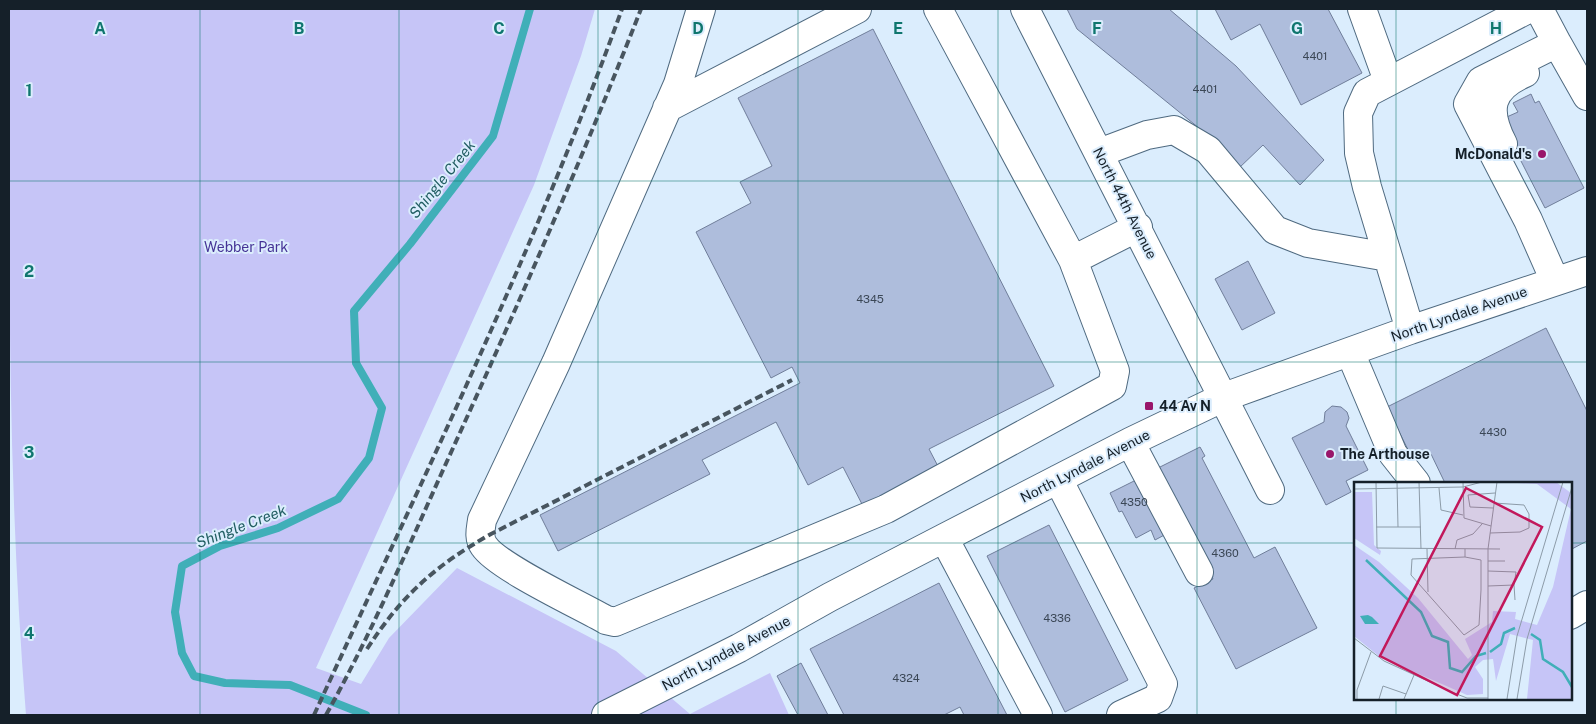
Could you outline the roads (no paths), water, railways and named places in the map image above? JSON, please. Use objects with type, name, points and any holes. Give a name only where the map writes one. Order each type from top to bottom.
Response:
[{"type":"street","points":[[701,9],[678,84],[556,363],[482,520],[480,534],[484,546],[511,568],[606,620],[615,622],[886,509],[1112,386],[1115,371],[1073,260],[938,9]]},
{"type":"street","points":[[667,108],[857,9]]},
{"type":"street","name":"North 44th Avenue","points":[[1025,9],[1138,227],[1270,490]]},
{"type":"street","points":[[1362,9],[1388,81]]},
{"type":"street","points":[[1410,330],[1359,153],[1358,113],[1367,94],[1388,81],[1528,9]]},
{"type":"street","points":[[1540,9],[1587,96]]},
{"type":"street","points":[[1555,281],[1528,220],[1468,104],[1481,81],[1557,43]]},
{"type":"street","points":[[1528,220],[1530,195],[1499,136],[1491,114],[1493,99],[1502,88],[1520,76],[1538,68],[1552,66],[1563,76],[1587,112]]},
{"type":"street","points":[[1099,153],[1147,135],[1174,130],[1208,150],[1275,230],[1308,242],[1388,257]]},
{"type":"street","points":[[1073,260],[1138,227]]},
{"type":"street","name":"North Lyndale Avenue","points":[[606,715],[739,648],[830,597],[1058,479],[1224,396],[1410,330],[1587,271]]},
{"type":"street","points":[[1350,352],[1393,454],[1415,482]]},
{"type":"street","points":[[1130,442],[1199,572]]},
{"type":"street","points":[[1058,479],[1163,684],[1158,698],[1121,715]]},
{"type":"street","points":[[944,538],[1038,715]]},
{"type":"street","points":[[1571,613],[1587,605]]},
{"type":"waterway","name":"Shingle Creek","points":[[366,715],[290,685],[225,683],[194,676],[182,653],[175,612],[182,566],[220,546],[278,528],[338,499],[369,458],[382,408],[356,363],[354,311],[410,244],[493,136],[530,9]]},
{"type":"railway","points":[[314,715],[436,453],[515,277],[588,99],[622,9]]},
{"type":"railway","points":[[326,715],[344,683],[376,616],[502,339],[550,230],[641,9]]},
{"type":"railway","points":[[367,649],[407,597],[453,557],[491,534],[792,380]]},
{"type":"place","name":"McDonald's","points":[[1542,154]]},
{"type":"place","name":"44 Av N","points":[[1149,406]]},
{"type":"place","name":"The Arthouse","points":[[1330,454]]},
{"type":"park label","name":"Webber Park","points":[[246,247]]}]
